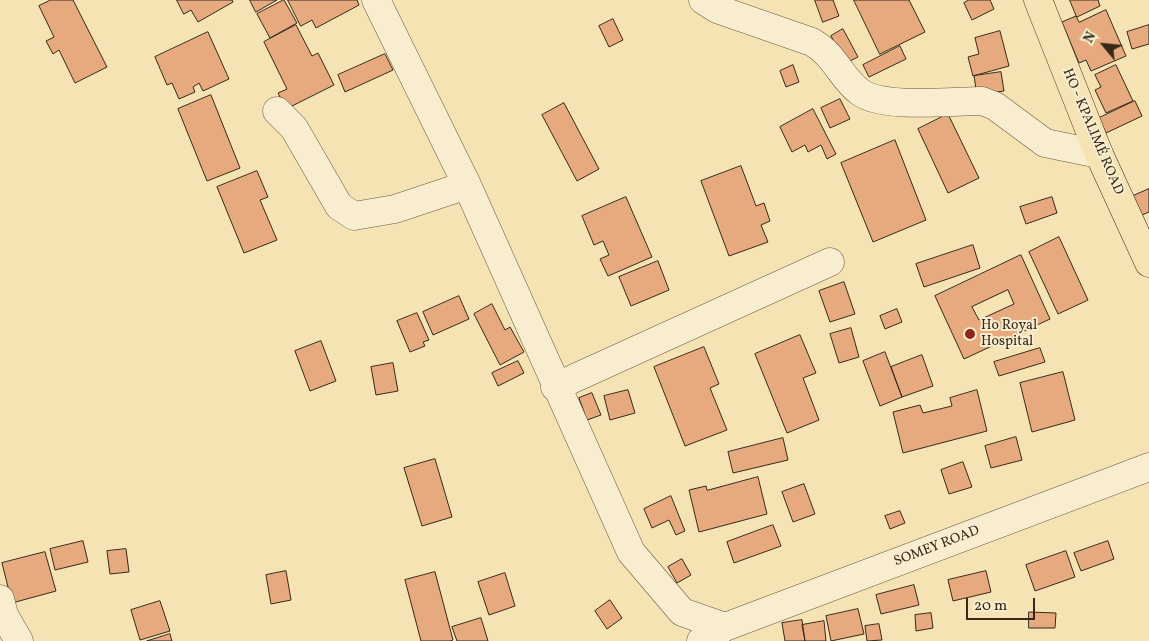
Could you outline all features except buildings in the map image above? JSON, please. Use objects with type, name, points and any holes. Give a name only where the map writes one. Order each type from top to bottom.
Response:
[{"type":"main road","name":"HO - KPALIMÉ ROAD","points":[[1038,0],[1099,154],[1149,263]]},
{"type":"street","points":[[376,0],[467,185],[555,387],[631,552],[682,612],[724,634]]},
{"type":"street","points":[[703,0],[717,8],[812,42],[826,51],[860,92],[873,98],[892,102],[982,101],[995,106],[1045,143],[1099,154]]},
{"type":"street","points":[[278,111],[294,128],[339,206],[354,216],[395,209],[467,185]]},
{"type":"street","points":[[555,387],[830,262]]},
{"type":"street","name":"SOMEY ROAD","points":[[701,641],[724,634],[1149,467]]},
{"type":"street","points":[[0,599],[4,615],[19,641]]},
{"type":"place","name":"Ho Royal Hospital","points":[[970,334]]}]
